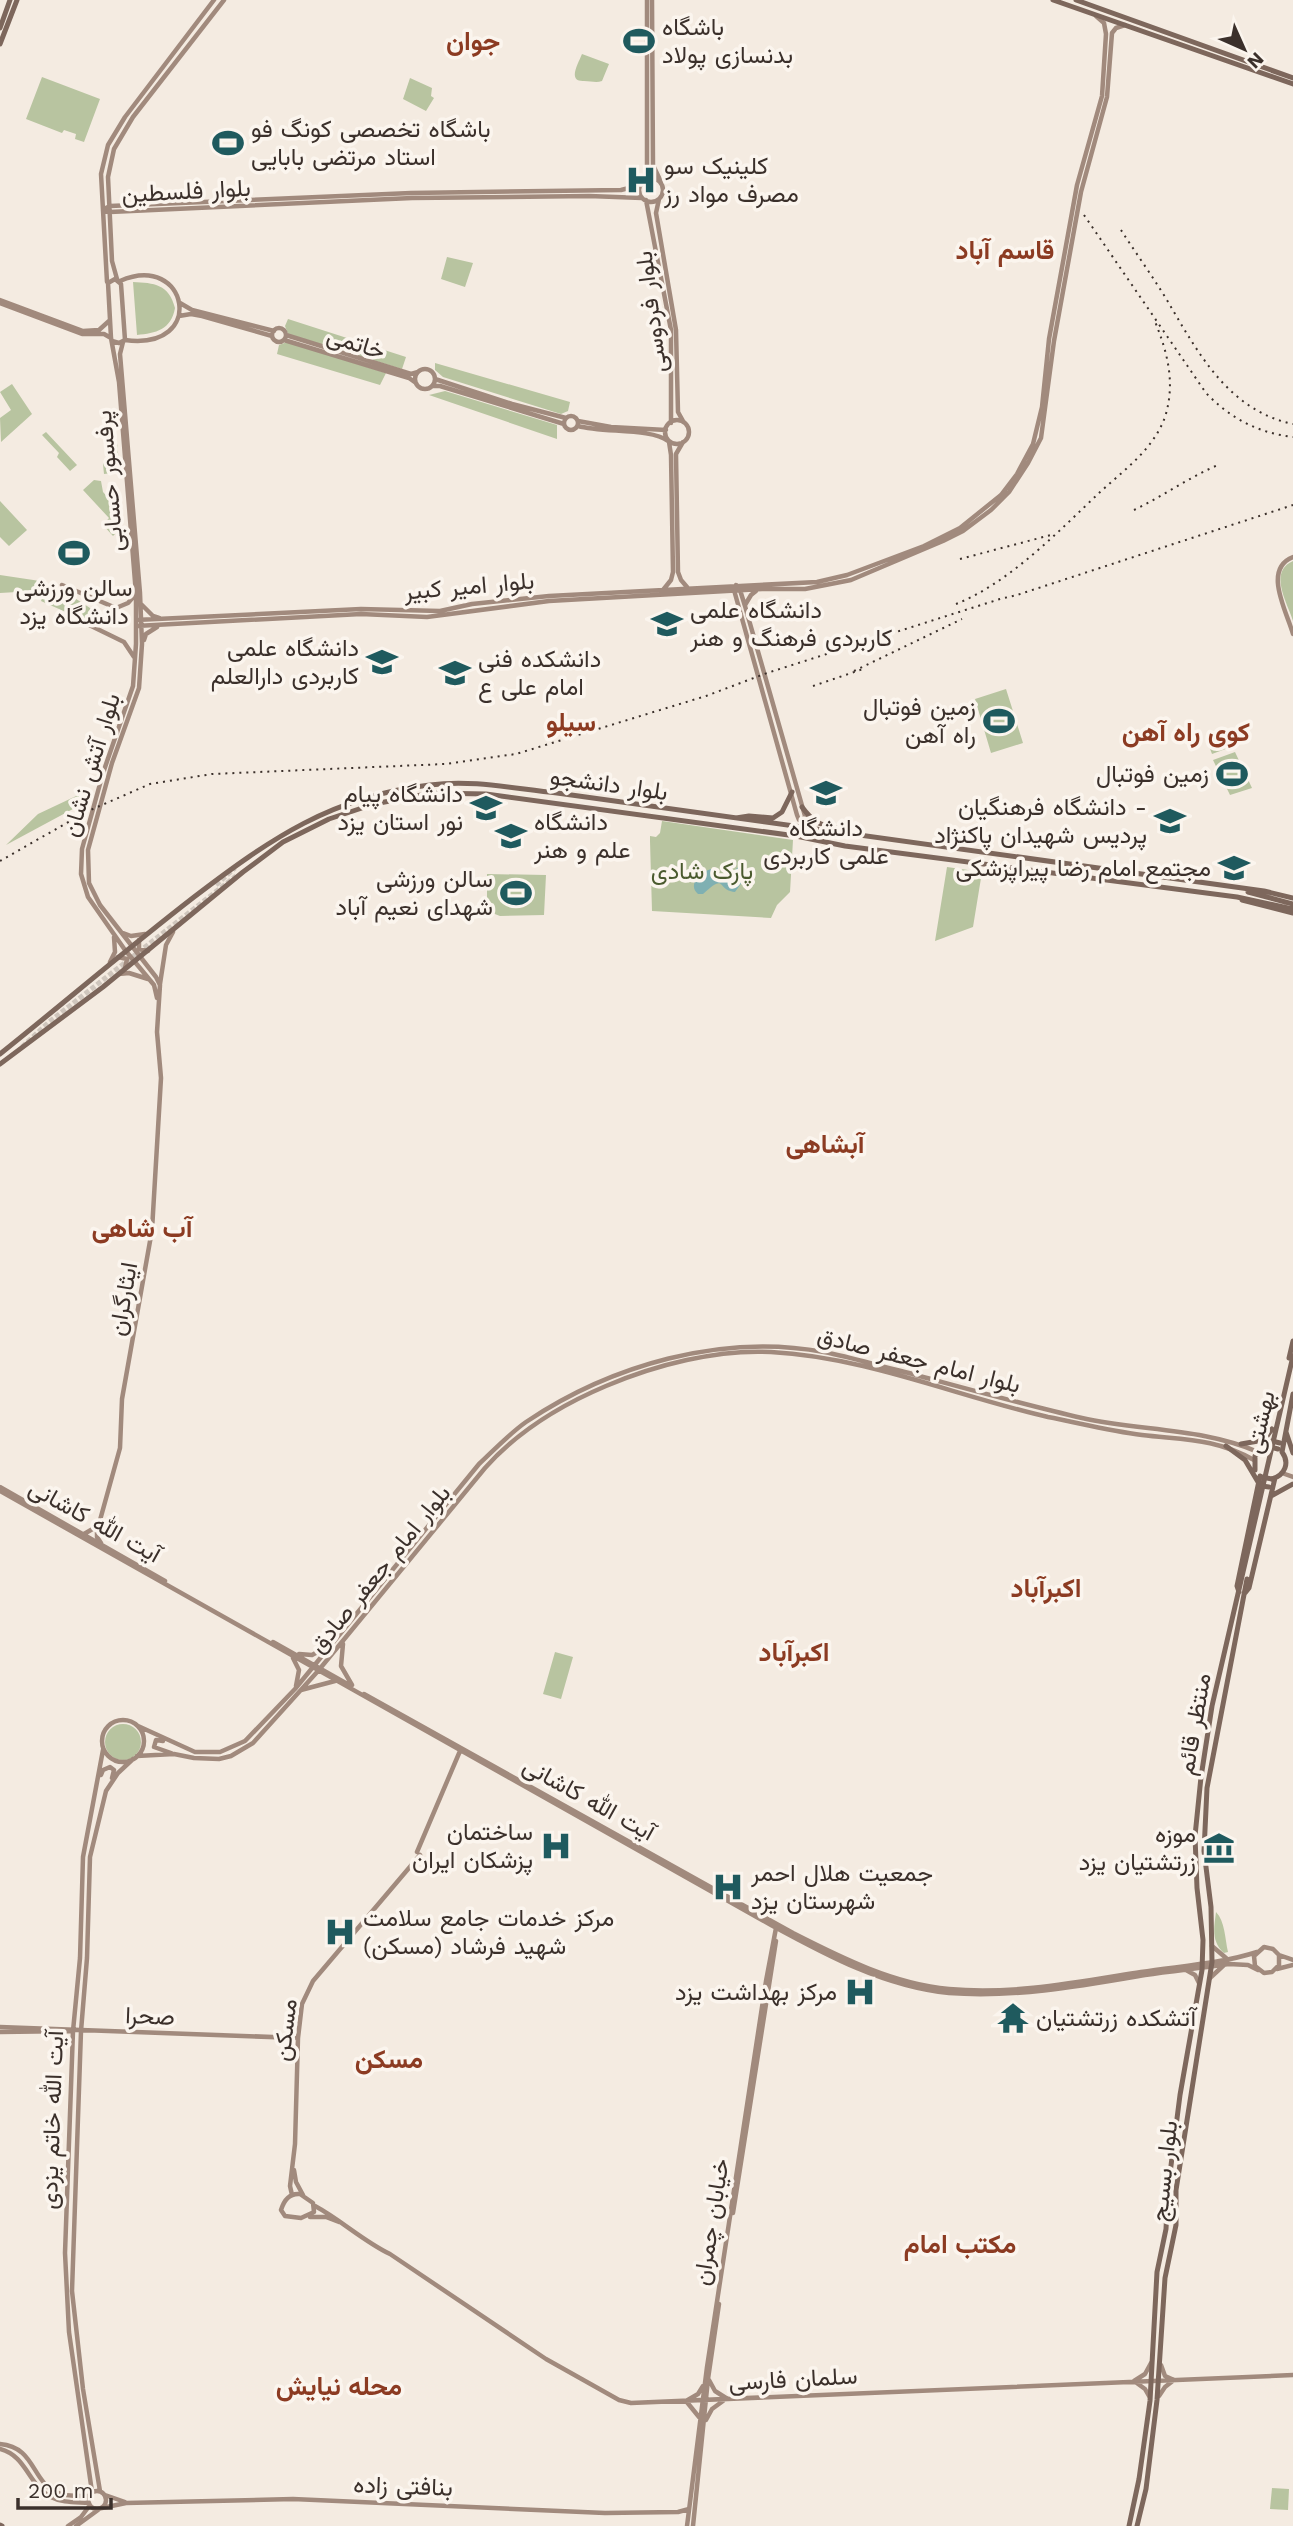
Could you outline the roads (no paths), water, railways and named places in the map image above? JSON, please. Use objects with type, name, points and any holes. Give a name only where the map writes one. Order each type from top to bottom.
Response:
[{"type":"main road","points":[[0,28],[10,0]]},
{"type":"main road","points":[[0,44],[17,0]]},
{"type":"main road","name":"پرفسور حسابی","points":[[139,623],[118,382],[111,340],[101,174],[108,145],[125,117],[214,0]]},
{"type":"main road","points":[[124,341],[119,281],[112,261],[108,189],[110,161],[120,135],[225,0]]},
{"type":"main road","points":[[646,0],[647,172],[640,194],[644,199],[659,199],[663,190],[655,172],[652,0]]},
{"type":"main road","points":[[1053,0],[1293,78]]},
{"type":"main road","points":[[1076,0],[1293,84]]},
{"type":"main road","points":[[1089,12],[1102,21],[1106,28],[1103,102]]},
{"type":"main road","points":[[1103,102],[1112,33],[1116,28],[1125,25]]},
{"type":"main road","name":"بلوار امیر کبیر","points":[[601,596],[688,588],[762,586],[805,589],[842,582],[953,536],[981,518],[1004,498],[1021,476],[1038,438],[1049,339],[1079,185],[1103,102]]},
{"type":"main road","points":[[647,172],[655,172]]},
{"type":"main road","points":[[642,183],[652,178],[660,182]]},
{"type":"main road","name":"بلوار فلسطین","points":[[103,210],[412,195],[629,189],[642,183]]},
{"type":"main road","points":[[108,189],[122,209],[113,219],[110,228]]},
{"type":"main road","points":[[629,189],[632,196]]},
{"type":"main road","name":"بلوار فلسطین","points":[[412,195],[632,196],[644,199]]},
{"type":"main road","name":"بلوار فردوسی","points":[[644,199],[653,213],[676,330],[678,412],[683,421]]},
{"type":"main road","name":"بلوار فردوسی","points":[[659,199],[653,213],[671,330],[671,422]]},
{"type":"main road","points":[[0,301],[82,334],[104,334],[116,343],[159,338],[179,316],[180,303],[172,287],[158,278],[132,278],[107,283]]},
{"type":"main road","points":[[0,301],[83,331],[102,327],[110,320]]},
{"type":"main road","points":[[179,316],[202,316],[273,334],[281,329],[285,338],[277,342],[273,334],[192,310],[180,303]]},
{"type":"main road","points":[[102,327],[106,331],[104,334]]},
{"type":"main road","name":"خاتمی","points":[[285,338],[411,374],[418,372]]},
{"type":"main road","name":"خاتمی","points":[[285,338],[409,377],[416,383]]},
{"type":"main road","name":"پرفسور حسابی","points":[[124,341],[120,354],[141,604],[139,623]]},
{"type":"main road","points":[[666,429],[578,423],[569,430],[565,421],[435,379],[430,370],[418,372],[416,383],[423,389],[440,386],[565,421],[573,416],[578,423],[608,432],[654,433],[668,442],[682,442]]},
{"type":"main road","points":[[432,386],[435,379]]},
{"type":"main road","points":[[663,590],[671,580],[673,572],[671,455],[666,429],[671,422],[683,421],[687,423],[689,431],[676,454],[678,572],[688,588]]},
{"type":"main road","points":[[1293,557],[1280,566],[1276,576],[1293,632]]},
{"type":"main road","points":[[62,585],[116,608],[128,603],[136,594]]},
{"type":"main road","points":[[742,607],[762,586]]},
{"type":"main road","points":[[719,591],[727,594],[742,607],[806,816],[799,820],[792,792],[742,607],[737,588]]},
{"type":"main road","name":"بلوار امیر کبیر","points":[[139,623],[254,618],[361,609],[440,611],[472,604],[737,588]]},
{"type":"main road","points":[[141,604],[163,622],[146,634],[142,644]]},
{"type":"main road","points":[[85,623],[124,642],[136,659]]},
{"type":"main road","name":"بلوار آتش نشان","points":[[115,931],[89,883],[87,862],[112,763],[139,688],[142,644],[139,623]]},
{"type":"main road","name":"بلوار آتش نشان","points":[[137,959],[88,897],[81,862],[85,836],[103,773],[131,696],[139,623]]},
{"type":"main road","name":"بلوار دانشجو","points":[[0,1054],[139,939],[280,835],[348,803],[405,789],[442,784],[557,793],[728,819],[1239,888],[1293,898]]},
{"type":"main road","name":"بلوار دانشجو","points":[[0,1064],[125,969],[283,842],[351,810],[406,797],[443,792],[568,803],[796,836],[860,848],[1237,897],[1247,902],[1293,909]]},
{"type":"main road","points":[[728,819],[748,816],[773,818],[782,812],[792,792]]},
{"type":"main road","points":[[556,802],[557,793]]},
{"type":"main road","points":[[568,803],[569,795]]},
{"type":"main road","points":[[802,807],[815,822],[861,837],[857,842],[860,848]]},
{"type":"main road","points":[[1239,888],[1293,909]]},
{"type":"main road","name":"ایثارگران","points":[[157,1004],[166,945],[177,927]]},
{"type":"main road","points":[[113,960],[115,931],[131,936],[146,934]]},
{"type":"main road","points":[[139,939],[139,949],[148,950]]},
{"type":"main road","points":[[113,960],[122,956],[127,959],[125,969]]},
{"type":"main road","points":[[137,959],[160,985]]},
{"type":"main road","name":"ایثارگران","points":[[102,1545],[96,1535],[120,1448],[122,1399],[151,1242],[161,1078],[155,989],[137,959]]},
{"type":"main road","points":[[118,974],[129,973],[149,979]]},
{"type":"main road","points":[[1251,1458],[1270,1443],[1293,1340]]},
{"type":"main road","name":"بلوار امام جعفر صادق","points":[[316,1668],[479,1464],[524,1423],[615,1375],[691,1354],[752,1347],[799,1348],[837,1355],[1083,1418],[1241,1444],[1258,1452]]},
{"type":"main road","name":"بلوار امام جعفر صادق","points":[[316,1668],[344,1640],[494,1458],[530,1427],[595,1391],[631,1376],[674,1363],[741,1353],[800,1354],[842,1362],[1000,1404],[1140,1434],[1226,1446],[1251,1458]]},
{"type":"main road","name":"بهشتی","points":[[1261,1496],[1293,1356]]},
{"type":"main road","name":"بهشتی","points":[[1262,1506],[1293,1371]]},
{"type":"main road","points":[[1251,1448],[1251,1458],[1261,1476],[1274,1478],[1290,1465],[1281,1446],[1293,1394]]},
{"type":"main road","points":[[991,1402],[992,1395]]},
{"type":"main road","points":[[1000,1404],[1002,1398]]},
{"type":"main road","points":[[1241,1444],[1264,1440],[1272,1429]]},
{"type":"main road","points":[[1286,1429],[1293,1453]]},
{"type":"main road","points":[[1270,1443],[1281,1446]]},
{"type":"main road","points":[[1226,1446],[1245,1460],[1259,1486],[1270,1492],[1293,1484]]},
{"type":"main road","points":[[1282,1474],[1293,1477]]},
{"type":"main road","points":[[1261,1476],[1237,1586],[1241,1595],[1249,1588],[1274,1478]]},
{"type":"main road","name":"آیت الله کاشانی","points":[[0,1489],[93,1539],[293,1655]]},
{"type":"main road","name":"آیت الله کاشانی","points":[[0,1489],[776,1928],[876,1976],[924,1986]]},
{"type":"main road","name":"منتظر قائم","points":[[1211,1964],[1211,1907],[1204,1851],[1206,1798],[1261,1496]]},
{"type":"main road","name":"منتظر قائم","points":[[1202,1965],[1195,1836],[1201,1777],[1211,1713],[1262,1506]]},
{"type":"main road","name":"ایثارگران","points":[[93,1539],[101,1514]]},
{"type":"main road","points":[[431,1524],[431,1528],[435,1529]]},
{"type":"main road","points":[[84,1534],[96,1527]]},
{"type":"main road","points":[[424,1532],[427,1531],[430,1535]]},
{"type":"main road","points":[[344,1640],[341,1666],[354,1688]]},
{"type":"main road","points":[[298,1690],[299,1670],[293,1655],[312,1655],[334,1643]]},
{"type":"main road","points":[[168,1741],[156,1740],[153,1744],[154,1747],[174,1754],[208,1759],[231,1756],[253,1744],[316,1668]]},
{"type":"main road","name":"آیت الله کاشانی","points":[[316,1668],[461,1749]]},
{"type":"main road","points":[[174,1754],[117,1761],[103,1750],[102,1734],[110,1724],[127,1720],[195,1752],[208,1754],[235,1748],[298,1690],[335,1681]]},
{"type":"main road","points":[[111,1782],[135,1758],[144,1741],[138,1726]]},
{"type":"main road","name":"مسکن","points":[[292,2194],[290,2186],[302,2004],[313,1981],[418,1854],[461,1749]]},
{"type":"main road","name":"آیت الله خاتم یزدی","points":[[100,2491],[80,2389],[65,2286],[73,2031],[80,1958],[83,1857],[103,1750]]},
{"type":"main road","points":[[99,1779],[103,1770],[110,1766],[114,1770],[111,1782]]},
{"type":"main road","name":"آیت الله خاتم یزدی","points":[[91,2494],[72,2278],[75,2156],[90,1857],[111,1782]]},
{"type":"main road","points":[[1198,1893],[1209,1893]]},
{"type":"main road","points":[[1200,1909],[1205,1904],[1211,1907]]},
{"type":"main road","name":"آیت الله کاشانی","points":[[776,1928],[877,1972],[948,1993],[1016,1993],[1211,1964]]},
{"type":"main road","name":"خیابان چمران","points":[[707,2379],[776,1928]]},
{"type":"main road","name":"خیابان چمران","points":[[687,2526],[776,1928]]},
{"type":"main road","points":[[775,1943],[789,1934]]},
{"type":"main road","points":[[1212,1946],[1226,1962],[1240,1963],[1268,1973],[1293,1962]]},
{"type":"main road","points":[[1211,1964],[1226,1962],[1268,1947],[1293,1962]]},
{"type":"main road","points":[[1199,1986],[1195,1975],[1185,1968],[1197,1958],[1203,1948]]},
{"type":"main road","points":[[1257,1952],[1254,1961],[1258,1970]]},
{"type":"main road","points":[[1276,1969],[1279,1955]]},
{"type":"main road","points":[[80,1958],[87,1958]]},
{"type":"main road","points":[[1208,1982],[1226,1962]]},
{"type":"main road","name":"بلوار بسیج","points":[[1137,2526],[1150,2458],[1157,2400],[1166,2271],[1175,2231],[1176,2190],[1211,1964]]},
{"type":"main road","name":"بلوار بسیج","points":[[1129,2526],[1150,2400],[1157,2272],[1167,2229],[1168,2189],[1180,2095],[1202,1965]]},
{"type":"main road","points":[[79,1969],[83,1966],[86,1969]]},
{"type":"main road","points":[[73,2042],[64,2031],[74,2016]]},
{"type":"main road","points":[[82,2022],[91,2031]]},
{"type":"main road","name":"صحرا","points":[[0,2029],[298,2038]]},
{"type":"main road","points":[[1182,2084],[1189,2087],[1192,2085]]},
{"type":"main road","points":[[1180,2095],[1188,2095],[1190,2098]]},
{"type":"main road","points":[[68,2156],[75,2156]]},
{"type":"main road","points":[[68,2167],[70,2164],[75,2166]]},
{"type":"main road","points":[[293,2166],[296,2182],[303,2196],[315,2206],[314,2213],[307,2217]]},
{"type":"main road","points":[[303,2196],[292,2194],[285,2201],[281,2212],[287,2217],[326,2217],[346,2225]]},
{"type":"main road","name":"سلمان فارسی","points":[[315,2206],[546,2359],[619,2400],[631,2403],[1293,2375]]},
{"type":"main road","points":[[1156,2298],[1158,2301],[1164,2298]]},
{"type":"main road","points":[[1155,2309],[1158,2307],[1163,2311]]},
{"type":"main road","points":[[1150,2400],[1145,2389],[1134,2381],[1145,2374],[1152,2360]]},
{"type":"main road","points":[[1157,2400],[1165,2387],[1174,2380],[1165,2375],[1160,2361]]},
{"type":"main road","points":[[707,2379],[715,2391],[727,2399],[712,2409],[703,2422],[686,2402],[698,2394],[707,2379]]},
{"type":"main road","name":"خیابان چمران","points":[[694,2526],[701,2438]]},
{"type":"main road","points":[[0,2444],[22,2451],[54,2491],[64,2495],[100,2491],[105,2495],[107,2501],[101,2508],[76,2526]]},
{"type":"main road","points":[[0,2449],[20,2460],[36,2484],[48,2496],[101,2508]]},
{"type":"main road","points":[[1142,2457],[1150,2458]]},
{"type":"main road","points":[[90,2483],[98,2482]]},
{"type":"main road","points":[[68,2526],[81,2517],[89,2504],[91,2494]]},
{"type":"main road","name":"بنافتی زاده","points":[[105,2495],[126,2503]]},
{"type":"main road","name":"بنافتی زاده","points":[[101,2508],[126,2503],[293,2499],[601,2513],[678,2512],[689,2509]]},
{"type":"main road","points":[[678,2512],[688,2519]]},
{"type":"water","points":[[739,866],[745,868],[748,874],[735,892],[719,883],[703,894],[698,894],[695,890],[695,882],[707,871],[711,869],[720,878],[726,879]]},
{"type":"tunnel","points":[[216,885],[235,868]]},
{"type":"tunnel","points":[[22,1047],[49,1022],[236,876]]},
{"type":"railway","points":[[1084,215],[1206,393],[1245,423],[1268,432],[1293,437]]},
{"type":"railway","points":[[1121,230],[1194,345],[1220,380],[1252,407],[1293,424]]},
{"type":"railway","points":[[956,604],[976,595],[1014,570],[1128,468],[1153,440],[1165,417],[1170,391],[1166,355],[1154,319]]},
{"type":"railway","points":[[1134,510],[1218,465]]},
{"type":"railway","points":[[0,861],[86,812],[150,784],[212,774],[445,764],[516,754],[706,696],[767,673],[1293,505]]},
{"type":"railway","points":[[960,559],[1051,535]]},
{"type":"railway","points":[[854,671],[962,619]]},
{"type":"railway","points":[[813,686],[863,669]]},
{"type":"place","name":"باشگاه بدنسازی پولاد","points":[[639,41]]},
{"type":"place","name":"باشگاه تخصصی کونگ فو استاد مرتضی بابایی","points":[[228,143]]},
{"type":"place","name":"کلینیک سو مصرف مواد رز","points":[[641,180]]},
{"type":"place","name":"سالن ورزشی دانشگاه یزد","points":[[74,553]]},
{"type":"place","name":"دانشگاه علمی کاربردی فرهنگ و هنر","points":[[667,624]]},
{"type":"place","name":"دانشگاه علمی کاربردی دارالعلم","points":[[382,662]]},
{"type":"place","name":"دانشکده فنی امام علی ع","points":[[455,673]]},
{"type":"place","name":"زمین فوتبال راه آهن","points":[[999,721]]},
{"type":"place","name":"زمین فوتبال","points":[[1232,774]]},
{"type":"place","name":"دانشگاه علمی کاربردی","points":[[826,793]]},
{"type":"place","name":"دانشگاه پیام نور استان یزد","points":[[486,808]]},
{"type":"place","name":"دانشگاه فرهنگیان - پردیس شهیدان پاکنژاد","points":[[1170,821]]},
{"type":"place","name":"دانشگاه علم و هنر","points":[[511,836]]},
{"type":"place","name":"مجتمع امام رضا پیراپزشکی","points":[[1234,868]]},
{"type":"place","name":"سالن ورزشی شهدای نعیم آباد","points":[[516,893]]},
{"type":"place","name":"ساختمان پزشکان ایران","points":[[556,1846]]},
{"type":"place","name":"موزه زرتشتیان یزد","points":[[1219,1848]]},
{"type":"place","name":"جمعیت هلال احمر شهرستان یزد","points":[[728,1887]]},
{"type":"place","name":"مرکز خدمات جامع سلامت شهید فرشاد (مسکن)","points":[[340,1932]]},
{"type":"place","name":"مرکز بهداشت یزد","points":[[860,1992]]},
{"type":"place","name":"آتشکده زرتشتیان","points":[[1013,2018]]},
{"type":"district","name":"جوان","points":[[473,41]]},
{"type":"district","name":"قاسم آباد","points":[[1005,250]]},
{"type":"district","name":"سیلو","points":[[571,722]]},
{"type":"district","name":"کوی راه آهن","points":[[1186,732]]},
{"type":"district","name":"آبشاهی","points":[[825,1144]]},
{"type":"district","name":"آب شاهی","points":[[142,1228]]},
{"type":"district","name":"اکبرآباد","points":[[1046,1588]]},
{"type":"district","name":"اکبرآباد","points":[[794,1652]]},
{"type":"district","name":"مسکن","points":[[389,2059]]},
{"type":"district","name":"مکتب امام","points":[[960,2244]]},
{"type":"district","name":"محله نیایش","points":[[339,2386]]},
{"type":"park label","name":"پارک شادی","points":[[702,871]]}]
